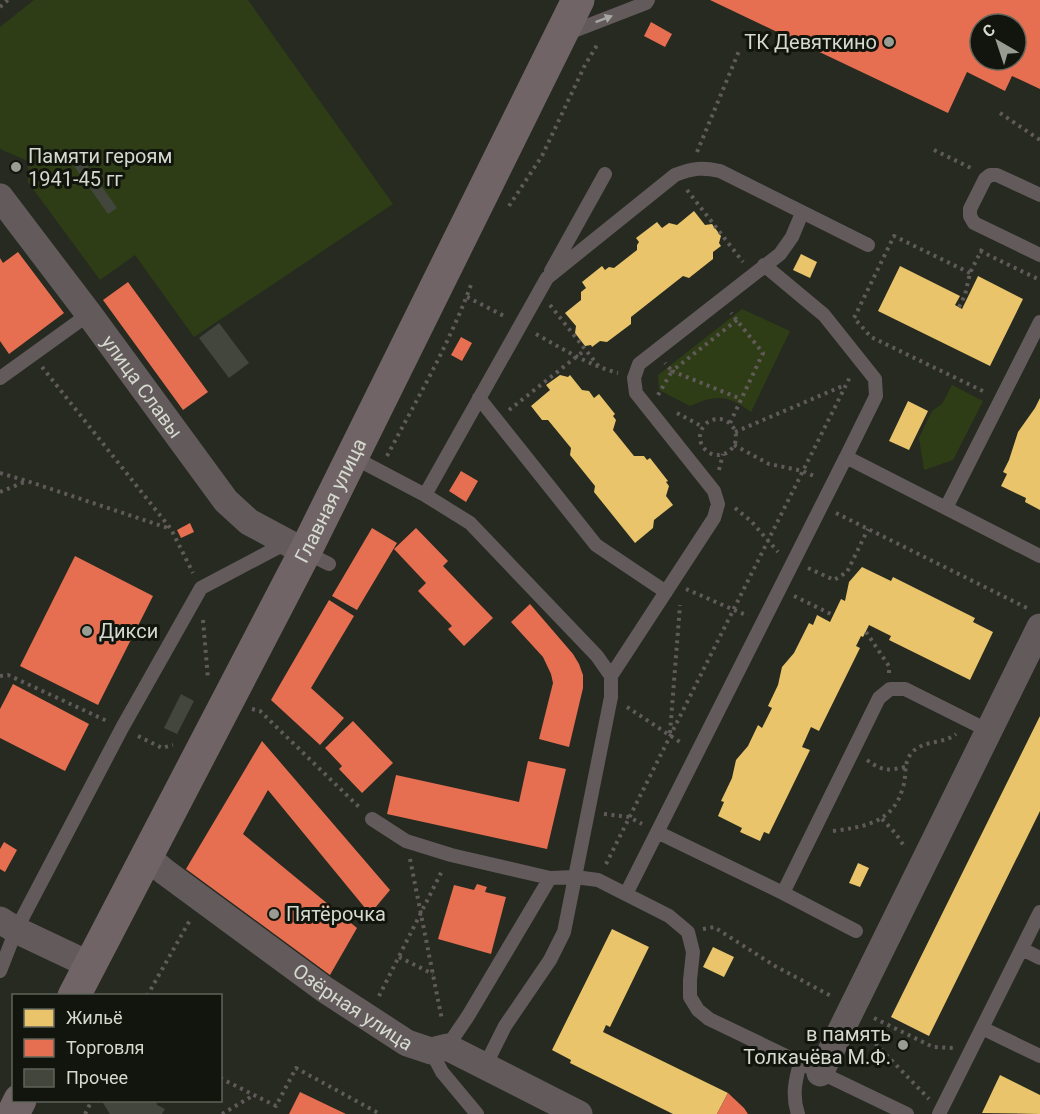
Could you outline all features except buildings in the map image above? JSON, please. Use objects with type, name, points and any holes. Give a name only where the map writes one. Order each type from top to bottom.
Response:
[{"type":"main road","name":"Главная улица","points":[[75,994],[308,553],[353,456],[578,0]]},
{"type":"street","name":"улица Славы","points":[[0,197],[212,471],[226,501],[249,522],[308,553]]},
{"type":"street","points":[[810,1068],[850,1011],[989,731],[1035,619]]},
{"type":"street","name":"Озёрная улица","points":[[147,857],[324,989],[407,1043],[440,1042],[579,1114]]},
{"type":"street","points":[[8,925],[90,965]]},
{"type":"lane","points":[[561,36],[647,1]]},
{"type":"lane","points":[[547,278],[675,175],[690,169],[705,168],[720,171],[868,245]]},
{"type":"lane","points":[[424,495],[605,174]]},
{"type":"lane","points":[[1040,195],[997,175],[990,175],[985,179],[970,209],[970,216],[974,223],[1040,255]]},
{"type":"lane","points":[[485,1066],[505,1026],[550,960],[564,932],[611,697],[611,676],[673,587],[714,518],[718,504],[714,491],[636,393],[634,378],[639,364],[780,254],[792,237],[802,213]]},
{"type":"lane","points":[[626,894],[876,396],[875,379],[824,315],[764,265]]},
{"type":"lane","points":[[0,378],[89,314]]},
{"type":"lane","points":[[946,508],[1040,322]]},
{"type":"lane","points":[[480,398],[596,545],[673,587]]},
{"type":"lane","points":[[353,456],[424,495],[474,527],[597,656],[611,676]]},
{"type":"lane","points":[[846,457],[1040,556]]},
{"type":"lane","points":[[0,971],[8,925],[201,588],[308,553]]},
{"type":"lane","points":[[783,893],[879,698],[890,689],[905,689],[989,731]]},
{"type":"lane","points":[[372,819],[406,841],[451,855],[550,878],[575,877],[598,880],[669,916],[688,932],[693,952],[690,997],[698,1010],[710,1019],[907,1114]]},
{"type":"lane","points":[[657,832],[856,931]]},
{"type":"lane","points":[[477,1114],[442,1072],[440,1042],[468,1016],[550,878]]},
{"type":"lane","points":[[940,1112],[1040,912]]},
{"type":"lane","points":[[1022,949],[1040,958]]},
{"type":"lane","points":[[982,1028],[1040,1056]]},
{"type":"lane","points":[[798,1114],[794,1102],[795,1081],[810,1068]]},
{"type":"path","points":[[0,7],[8,0]]},
{"type":"path","points":[[690,169],[739,51]]},
{"type":"path","points":[[1000,113],[1040,140]]},
{"type":"path","points":[[934,150],[971,167],[985,179]]},
{"type":"path","points":[[675,175],[753,274]]},
{"type":"path","points":[[959,307],[965,295],[970,273],[991,230]]},
{"type":"path","points":[[970,273],[894,236],[854,318],[871,337],[1001,400]]},
{"type":"path","points":[[980,251],[1040,280]]},
{"type":"path","points":[[539,291],[600,368]]},
{"type":"path","points":[[466,297],[576,357],[600,368],[634,378]]},
{"type":"path","points":[[721,300],[763,353],[730,423]]},
{"type":"path","points":[[647,407],[655,401],[672,371],[737,320]]},
{"type":"path","points":[[497,420],[585,350]]},
{"type":"path","points":[[656,351],[672,371],[741,399]]},
{"type":"path","points":[[33,355],[171,529],[201,588],[208,686]]},
{"type":"path","points":[[598,880],[858,358]]},
{"type":"path","points":[[735,432],[846,385]]},
{"type":"path","points":[[718,419],[730,423],[735,432],[734,445],[723,454],[706,449],[700,438],[700,433],[707,423],[718,419]]},
{"type":"path","points":[[734,445],[769,464],[803,471],[832,485]]},
{"type":"path","points":[[0,473],[171,529]]},
{"type":"path","points":[[0,492],[27,481]]},
{"type":"path","points":[[718,504],[731,504],[751,521],[780,554],[834,580],[847,572],[868,529]]},
{"type":"path","points":[[821,506],[1035,619]]},
{"type":"path","points":[[670,736],[673,587],[763,622]]},
{"type":"path","points":[[780,589],[833,615]]},
{"type":"path","points":[[866,632],[889,666],[890,689]]},
{"type":"path","points":[[0,676],[8,675],[162,748],[178,743]]},
{"type":"path","points":[[611,697],[697,754]]},
{"type":"path","points":[[252,709],[260,711],[372,819]]},
{"type":"path","points":[[812,834],[859,828],[882,819],[899,800],[904,784],[905,767],[911,753],[925,744],[952,738],[964,719]]},
{"type":"path","points":[[854,748],[877,768],[889,771],[905,767]]},
{"type":"path","points":[[588,812],[629,817],[657,832]]},
{"type":"path","points":[[882,819],[903,845],[924,863]]},
{"type":"path","points":[[406,841],[442,1016],[440,1042]]},
{"type":"path","points":[[368,1018],[451,855]]},
{"type":"path","points":[[148,994],[202,898]]},
{"type":"path","points":[[688,932],[714,927],[850,1011],[933,1047],[972,1048]]},
{"type":"path","points":[[399,957],[434,974]]},
{"type":"path","points":[[850,1011],[940,1112]]},
{"type":"path","points":[[222,1079],[276,1106],[296,1068],[380,1114]]},
{"type":"path","points":[[222,1114],[254,1095]]},
{"type":"green space","points":[[34,0],[248,0],[393,204],[194,337],[135,255],[100,280],[28,182],[28,161],[0,148],[0,27]]},
{"type":"green space","points":[[742,309],[790,331],[751,412],[736,402],[722,398],[707,399],[690,406],[659,390],[658,375]]},
{"type":"green space","points":[[952,385],[983,401],[953,460],[924,470],[919,438],[932,411],[942,404]]},
{"type":"place","name":"ТК Девяткино","points":[[889,42]]},
{"type":"place","name":"Памяти героям 1941-45 гг","points":[[16,167]]},
{"type":"place","name":"Дикси","points":[[87,631]]},
{"type":"place","name":"Пятёрочка","points":[[274,914]]},
{"type":"place","name":"в память Толкачёва М.Ф.","points":[[903,1045]]}]
